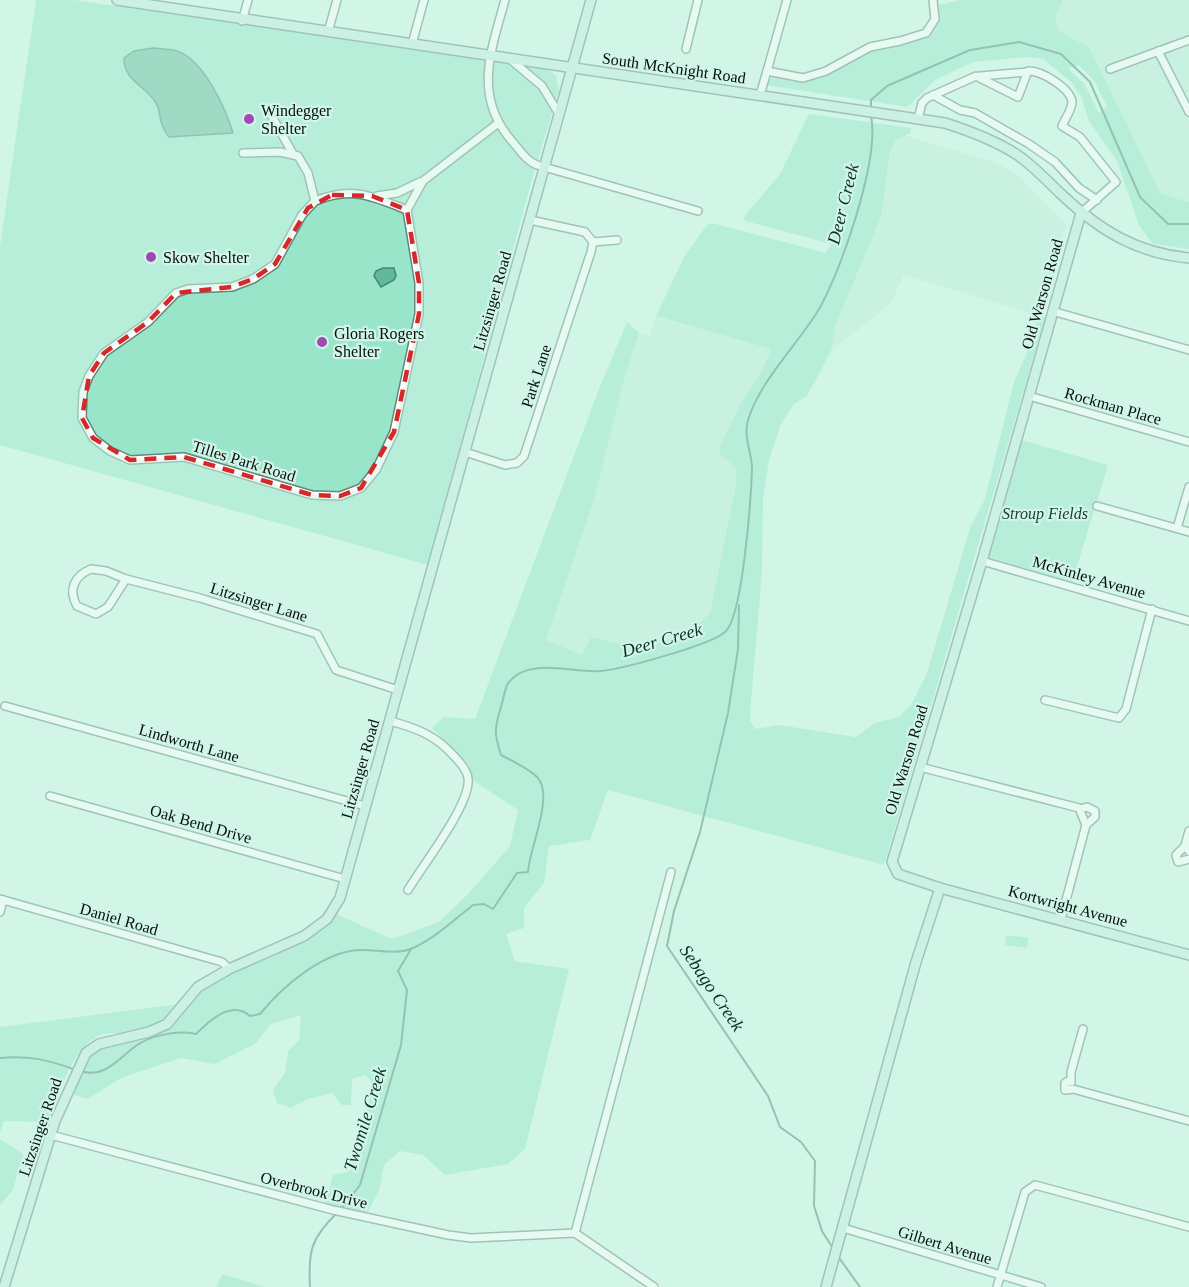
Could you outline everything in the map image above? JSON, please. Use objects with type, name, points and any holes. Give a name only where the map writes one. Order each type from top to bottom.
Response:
[{"type":"street","name":"South McKnight Road","points":[[117,0],[155,2],[242,21],[760,94],[945,123],[984,136],[1017,155],[1081,213],[1107,233],[1135,248],[1167,256],[1189,258]]},
{"type":"street","points":[[242,21],[248,0]]},
{"type":"street","points":[[328,32],[337,0]]},
{"type":"street","points":[[412,44],[424,0]]},
{"type":"street","points":[[505,0],[490,55],[490,97],[497,124],[530,161],[698,211]]},
{"type":"street","name":"Litzsinger Road","points":[[4,1287],[51,1135],[68,1089],[81,1060],[89,1050],[99,1044],[149,1032],[166,1024],[198,987],[229,969],[304,936],[327,919],[340,898],[591,0]]},
{"type":"street","points":[[686,49],[698,0]]},
{"type":"street","points":[[760,94],[786,0]]},
{"type":"street","points":[[767,71],[803,78],[826,71],[870,47],[926,33],[935,19],[933,0]]},
{"type":"street","points":[[1110,69],[1189,40]]},
{"type":"street","points":[[1158,51],[1189,112]]},
{"type":"street","points":[[510,58],[542,86],[559,114]]},
{"type":"street","points":[[918,119],[922,103],[933,95],[978,76],[1037,70],[1066,91],[1072,100],[1062,126],[1080,136],[1116,182],[1081,213]]},
{"type":"street","points":[[978,76],[1018,97],[1028,72]]},
{"type":"street","points":[[933,95],[960,110],[975,113],[1029,144],[1055,162],[1079,188],[1097,200]]},
{"type":"street","points":[[270,113],[293,154],[305,167],[315,201],[351,192],[372,196],[407,210],[423,181]]},
{"type":"street","points":[[372,196],[397,193],[423,181],[497,124]]},
{"type":"street","points":[[243,153],[293,154]]},
{"type":"street","name":"Tilles Park Road","points":[[315,201],[302,215],[274,264],[253,279],[232,287],[188,289],[176,293],[148,322],[104,353],[89,376],[83,392],[82,418],[93,438],[110,451],[130,460],[184,457],[312,495],[340,496],[361,488],[376,470],[394,432],[419,314],[419,283],[407,210]]},
{"type":"street","name":"Old Warson Road","points":[[940,888],[898,874],[892,862],[982,561],[1081,213]]},
{"type":"street","points":[[530,220],[585,232],[593,242],[617,240]]},
{"type":"street","name":"Park Lane","points":[[465,452],[506,465],[518,466],[525,453],[593,242]]},
{"type":"street","points":[[1052,311],[1189,350]]},
{"type":"street","name":"Rockman Place","points":[[1029,396],[1189,442]]},
{"type":"street","points":[[1177,528],[1189,487]]},
{"type":"street","points":[[1097,506],[1189,532]]},
{"type":"street","name":"McKinley Avenue","points":[[982,561],[1188,618]]},
{"type":"street","name":"Litzsinger Lane","points":[[126,579],[113,601],[103,611],[89,613],[77,606],[74,599],[74,584],[83,572],[99,570],[317,634],[336,670],[398,690]]},
{"type":"street","points":[[1045,700],[1119,718],[1126,709],[1152,609]]},
{"type":"street","name":"Lindworth Lane","points":[[6,706],[365,806]]},
{"type":"street","points":[[390,721],[430,734],[450,752],[468,776],[468,790],[453,822],[408,890]]},
{"type":"street","points":[[920,767],[1080,809],[1087,807],[1095,811],[1095,817],[1086,825],[1061,920]]},
{"type":"street","name":"Oak Bend Drive","points":[[50,796],[345,879]]},
{"type":"street","points":[[1080,809],[1086,825]]},
{"type":"street","points":[[1189,831],[1187,846],[1176,855],[1178,862],[1189,860]]},
{"type":"street","points":[[654,1287],[575,1233],[671,872]]},
{"type":"street","points":[[826,1287],[915,962],[940,888]]},
{"type":"street","name":"Kortwright Avenue","points":[[940,888],[1189,955]]},
{"type":"street","points":[[0,912],[2,900]]},
{"type":"street","name":"Daniel Road","points":[[2,900],[222,962],[229,969]]},
{"type":"street","points":[[1083,1029],[1071,1080],[1073,1089],[1189,1121]]},
{"type":"street","name":"Overbrook Drive","points":[[51,1135],[348,1214],[471,1238],[575,1233]]},
{"type":"street","points":[[997,1287],[1025,1192],[1035,1185],[1189,1227]]},
{"type":"street","name":"Gilbert Avenue","points":[[843,1228],[1041,1287]]},
{"type":"highlighted area","points":[[332,195],[372,196],[407,210],[419,283],[419,314],[394,432],[361,488],[340,496],[312,495],[184,457],[130,460],[93,438],[82,418],[89,376],[104,353],[148,322],[176,293],[232,287],[253,279],[275,264],[308,208]]},
{"type":"shaded area","points":[[1063,0],[1189,0],[1189,202],[1161,194],[1089,47],[1059,31],[1055,16]]},
{"type":"shaded area","points":[[153,48],[177,51],[196,64],[219,99],[233,133],[169,137],[161,122],[156,103],[131,77],[125,66],[124,58],[134,51]]},
{"type":"shaded area","points":[[907,136],[997,163],[1019,176],[1066,225],[1040,316],[904,275],[890,304],[831,351],[836,324],[881,217],[890,152],[896,140]]},
{"type":"shaded area","points":[[383,268],[394,268],[396,276],[394,280],[381,287],[374,276],[376,271]]},
{"type":"shaded area","points":[[656,316],[771,349],[761,372],[741,403],[719,448],[721,456],[736,468],[736,485],[710,613],[698,624],[645,650],[591,637],[582,655],[545,640],[594,500],[624,380],[639,333],[649,336]]},
{"type":"green space","points":[[36,0],[74,0],[407,48],[480,54],[546,67],[556,76],[559,90],[531,183],[428,565],[0,445],[0,246]]},
{"type":"green space","points":[[960,0],[1063,0],[1055,16],[1059,31],[1089,47],[1161,194],[1189,202],[1189,249],[1153,244],[1139,225],[1117,161],[1089,121],[1082,99],[1072,83],[1043,59],[1026,57],[973,62],[935,80],[907,107],[766,85],[774,76],[803,80],[867,50],[923,35],[937,15],[939,5]],"holes":[[[1079,65],[1095,82],[1107,107],[1099,113],[1085,85],[1068,68]]]},
{"type":"green space","points":[[809,114],[911,128],[911,133],[896,140],[890,152],[881,217],[836,324],[831,351],[807,396],[794,404],[781,424],[769,460],[763,499],[762,572],[750,721],[756,729],[779,725],[856,737],[875,723],[899,717],[911,705],[927,673],[970,528],[985,499],[1014,381],[1031,344],[1037,320],[1043,315],[1045,318],[884,865],[608,790],[590,840],[549,846],[544,883],[524,908],[524,928],[506,934],[515,961],[569,969],[525,1149],[508,1164],[445,1175],[423,1155],[400,1151],[384,1165],[379,1191],[367,1213],[325,1204],[333,1175],[348,1172],[360,1154],[372,1082],[365,1075],[352,1079],[351,1105],[342,1105],[332,1093],[308,1099],[291,1108],[277,1103],[273,1090],[285,1073],[288,1051],[299,1040],[301,1015],[271,1024],[255,1044],[215,1064],[181,1058],[121,1078],[88,1099],[75,1095],[71,1090],[94,1051],[171,1026],[198,993],[235,970],[315,935],[336,914],[392,939],[439,922],[468,894],[510,846],[518,810],[474,781],[468,764],[432,728],[444,717],[475,719],[599,389],[627,322],[639,333],[624,380],[594,500],[546,640],[582,655],[591,637],[645,650],[698,624],[710,613],[736,485],[736,468],[721,456],[719,448],[741,403],[761,372],[771,349],[656,316],[684,257],[707,225],[712,223],[826,253],[831,244],[745,221],[744,217],[780,174]]},
{"type":"green space","name":"Stroup Fields","points":[[1018,439],[1108,465],[1072,583],[989,558],[986,553]]},
{"type":"green space","points":[[1006,935],[1029,938],[1027,948],[1005,945]]},
{"type":"green space","points":[[180,1004],[167,1017],[153,1025],[128,1032],[102,1034],[90,1042],[81,1050],[68,1072],[50,1122],[4,1121],[0,1133],[0,1027]]},
{"type":"green space","points":[[0,1139],[23,1154],[13,1190],[0,1205]]},
{"type":"green space","points":[[222,1274],[265,1287],[216,1287]]},
{"type":"waterway","name":"Deer Creek","points":[[871,111],[871,100],[887,86],[970,50],[1019,42],[1061,54],[1090,82],[1140,197],[1168,224],[1189,224]]},
{"type":"waterway","name":"Deer Creek","points":[[81,1071],[89,1073],[110,1067],[133,1048],[155,1037],[172,1033],[196,1034],[222,1013],[236,1010],[250,1016],[260,1014],[292,982],[333,956],[362,950],[394,952],[413,948],[437,934],[473,905],[484,904],[493,909],[517,873],[528,872],[540,823],[542,785],[537,777],[525,768],[501,755],[496,729],[506,686],[518,674],[528,670],[553,668],[601,671],[612,669],[685,650],[725,632],[737,604],[748,529],[752,469],[747,439],[748,420],[760,392],[808,327],[836,273],[864,188],[870,160],[871,116]]},
{"type":"waterway","name":"Sebago Creek","points":[[739,605],[738,649],[728,713],[700,832],[674,911],[667,946],[768,1096],[780,1127],[801,1142],[815,1161],[814,1206],[822,1231],[834,1250]]},
{"type":"waterway","name":"Twomile Creek","points":[[341,1209],[360,1185],[401,1045],[407,990],[398,971],[411,949]]},
{"type":"waterway","name":"Deer Creek","points":[[0,1058],[38,1059],[76,1070]]},
{"type":"waterway","name":"Twomile Creek","points":[[310,1287],[313,1246],[322,1230],[337,1213]]},
{"type":"waterway","name":"Sebago Creek","points":[[837,1255],[860,1287]]},
{"type":"place","name":"Windegger Shelter","points":[[249,119]]},
{"type":"place","name":"Skow Shelter","points":[[151,257]]},
{"type":"place","name":"Gloria Rogers Shelter","points":[[322,342]]}]
